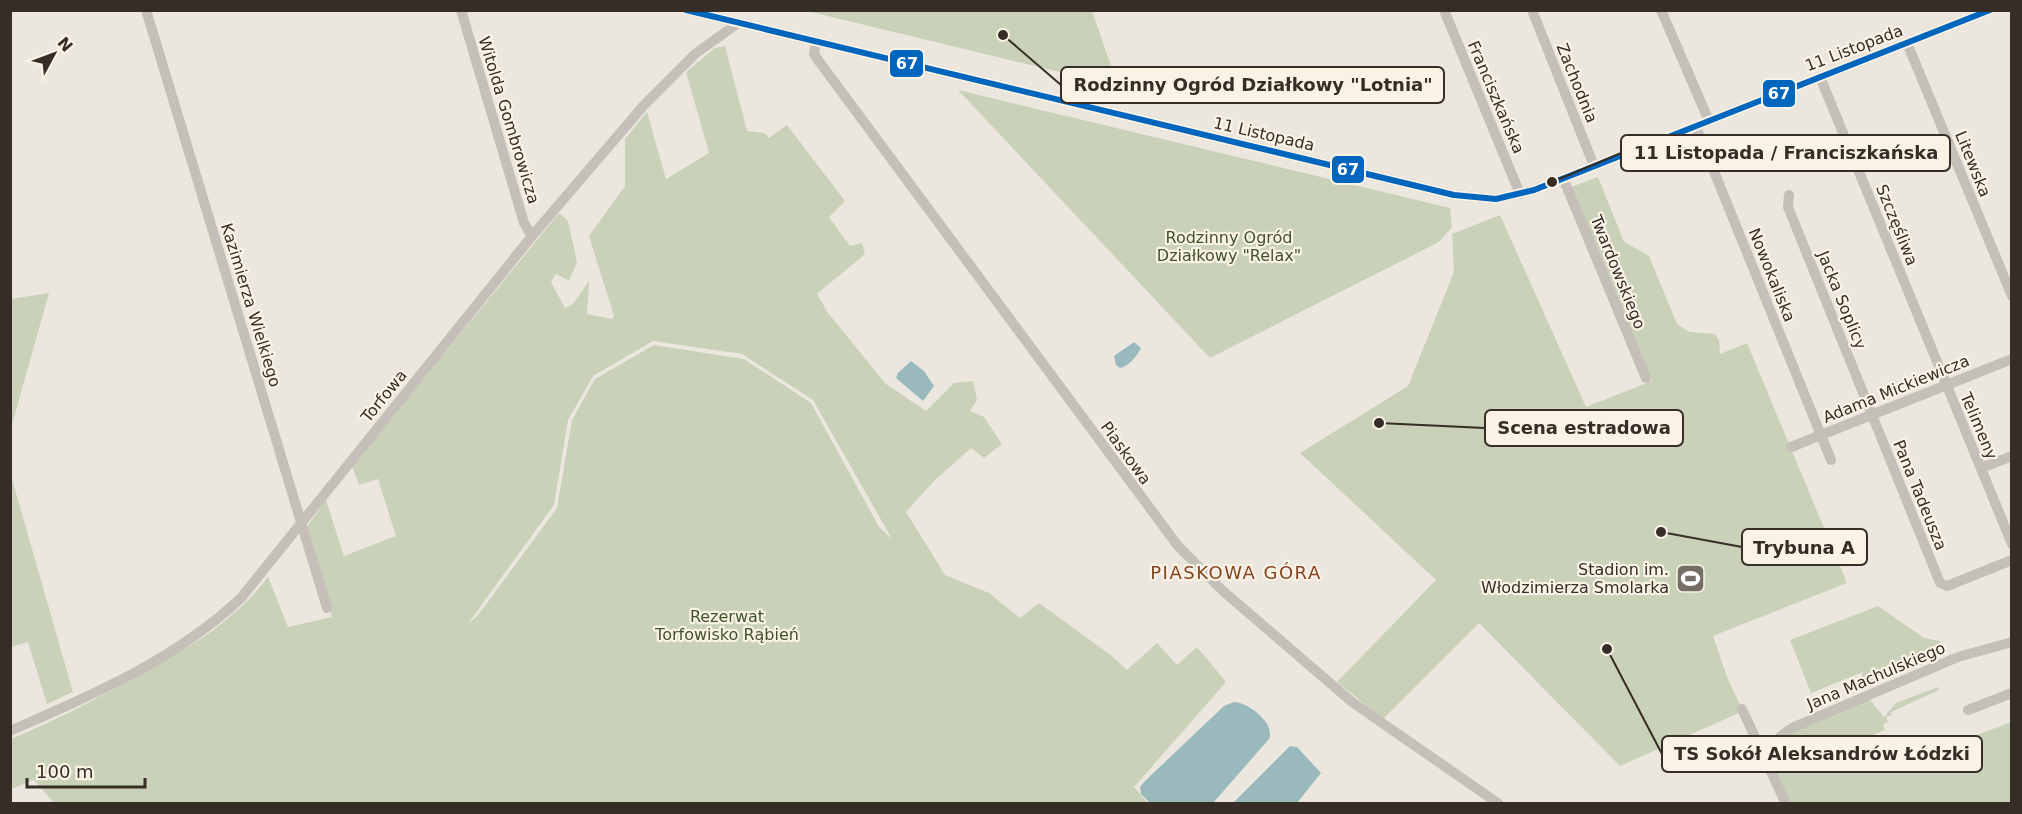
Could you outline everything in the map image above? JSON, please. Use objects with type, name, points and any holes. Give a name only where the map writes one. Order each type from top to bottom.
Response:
[{"type":"street","name":"Kazimierza Wielkiego","points":[[146,10],[327,608]]},
{"type":"street","name":"Witolda Gombrowicza","points":[[461,10],[524,223],[532,236]]},
{"type":"street","name":"11 Listopada","points":[[687,10],[1454,195],[1496,199],[1520,194],[1563,178],[1989,11]]},
{"type":"street","name":"Franciszkańska","points":[[1444,10],[1520,194]]},
{"type":"street","name":"Zachodnia","points":[[1532,10],[1594,166]]},
{"type":"street","points":[[1661,10],[1709,121]]},
{"type":"street","name":"Torfowa","points":[[10,731],[154,663],[199,636],[241,598],[532,236],[667,80],[694,54],[738,23]]},
{"type":"street","name":"Piaskowa","points":[[816,42],[814,54],[818,60],[1178,546],[1223,591],[1352,702],[1499,804]]},
{"type":"street","name":"Litewska","points":[[1907,43],[2012,296]]},
{"type":"street","name":"Szczęśliwa","points":[[1820,77],[1946,385]]},
{"type":"street","name":"Nowokaliska","points":[[1696,126],[1831,460]]},
{"type":"street","name":"Twardowskiego","points":[[1563,178],[1646,378]]},
{"type":"street","name":"Jacka Soplicy","points":[[1789,195],[1788,207],[1871,416]]},
{"type":"street","name":"Adama Mickiewicza","points":[[1791,447],[2012,359]]},
{"type":"street","name":"Telimeny","points":[[1946,385],[2012,544]]},
{"type":"street","name":"Pana Tadeusza","points":[[1871,416],[1942,585],[1947,586],[2012,560]]},
{"type":"street","points":[[1981,468],[2012,456]]},
{"type":"street","name":"Jana Machulskiego","points":[[1768,758],[1771,747],[1777,739],[1794,727],[1958,657],[2012,642]]},
{"type":"street","points":[[1968,710],[2012,693]]},
{"type":"street","points":[[1742,709],[1768,758],[1786,804]]},
{"type":"green space","points":[[807,11],[1092,11],[1118,86]]},
{"type":"green space","name":"Rezerwat Torfowisko Rąbień","points":[[725,46],[747,131],[764,133],[769,138],[787,125],[845,201],[829,217],[850,246],[862,243],[865,254],[817,294],[828,313],[886,384],[926,411],[954,383],[973,381],[977,400],[970,411],[984,417],[1002,444],[984,458],[971,448],[935,480],[906,512],[945,575],[989,593],[1020,618],[1039,603],[1112,656],[1127,670],[1157,643],[1177,665],[1197,647],[1226,682],[1134,787],[1148,803],[55,804],[34,780],[11,789],[11,739],[91,701],[157,666],[192,644],[240,608],[268,577],[288,627],[332,617],[306,528],[326,500],[344,556],[396,536],[378,479],[359,485],[352,466],[559,213],[568,221],[577,262],[569,281],[556,274],[551,282],[565,308],[573,304],[589,281],[587,314],[612,319],[614,316],[589,236],[625,186],[625,139],[647,112],[666,179],[709,153],[686,72],[715,48]],"holes":[[[653,341],[742,354],[813,400],[892,539],[879,527],[811,403],[744,359],[654,345],[595,379],[572,420],[557,508],[479,614],[467,625],[554,505],[568,420],[593,376]]]},
{"type":"green space","name":"Rodzinny Ogród Działkowy \"Relax\"","points":[[958,90],[1450,208],[1452,227],[1439,242],[1210,358]]},
{"type":"green space","points":[[1598,177],[1624,242],[1649,256],[1677,324],[1689,332],[1715,334],[1719,340],[1720,354],[1747,343],[1847,583],[1713,636],[1727,677],[1742,709],[1741,712],[1620,766],[1479,623],[1383,719],[1337,682],[1436,580],[1300,453],[1408,386],[1454,272],[1452,234],[1500,215],[1586,407],[1652,381],[1571,187]]},
{"type":"green space","points":[[49,293],[11,428],[11,299]]},
{"type":"green space","points":[[10,472],[73,692],[47,704],[28,642],[11,647]]},
{"type":"green space","points":[[1878,606],[1924,638],[1940,641],[1936,659],[1853,692],[1863,672],[1811,693],[1790,640]]},
{"type":"green space","points":[[1938,687],[1939,690],[1891,712],[1892,715],[1886,717],[1888,722],[1883,724],[1885,730],[1875,734],[1878,742],[1872,744],[1883,771],[2011,722],[2011,803],[1791,803],[1768,758],[1777,739],[1867,696],[1884,717],[1896,703]]},
{"type":"water","points":[[1134,342],[1141,348],[1127,365],[1120,368],[1116,365],[1114,356]]},
{"type":"water","points":[[911,361],[924,371],[934,386],[923,401],[896,378],[898,373]]},
{"type":"water","points":[[1234,702],[1253,710],[1265,721],[1270,733],[1269,739],[1213,803],[1150,803],[1141,794],[1140,787],[1224,706]]},
{"type":"water","points":[[1290,746],[1297,747],[1321,773],[1297,803],[1233,803]]},
{"type":"transit line","name":"67","points":[[686,10],[1454,195],[1496,199],[1534,190],[1990,10]]},
{"type":"place","name":"Rodzinny Ogród Działkowy \"Lotnia\"","points":[[1003,35]]},
{"type":"place","name":"11 Listopada / Franciszkańska","points":[[1552,182]]},
{"type":"place","name":"Scena estradowa","points":[[1379,423]]},
{"type":"place","name":"Trybuna A","points":[[1661,532]]},
{"type":"place","name":"Stadion im. Włodzimierza Smolarka","points":[[1690,578]]},
{"type":"place","name":"TS Sokół Aleksandrów Łódzki","points":[[1607,649]]},
{"type":"district","name":"PIASKOWA GÓRA","points":[[1236,572]]}]
